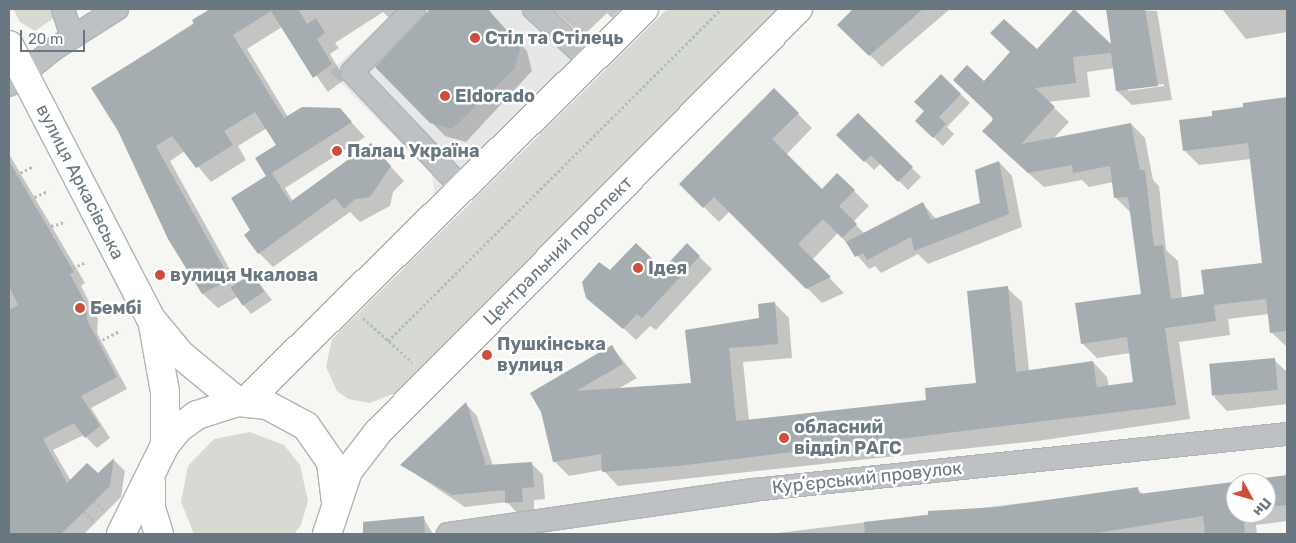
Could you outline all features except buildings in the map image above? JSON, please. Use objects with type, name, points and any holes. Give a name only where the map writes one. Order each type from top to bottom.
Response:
[{"type":"main road","points":[[122,534],[165,445],[197,415],[241,402],[644,9]]},
{"type":"main road","name":"Центральний проспект","points":[[327,534],[353,463],[384,426],[798,9]]},
{"type":"main road","name":"вулиця Аркасівська","points":[[9,45],[17,79],[151,319],[181,355],[241,402],[288,413],[311,431],[331,462],[336,506]]},
{"type":"main road","name":"вулиця Аркасівська","points":[[151,319],[165,392],[165,445]]},
{"type":"main road","points":[[153,472],[151,508],[159,534]]},
{"type":"street","points":[[63,9],[81,24]]},
{"type":"street","points":[[414,9],[352,72],[462,188]]},
{"type":"street","points":[[534,9],[590,62]]},
{"type":"street","points":[[17,79],[81,24],[114,10]]},
{"type":"street","name":"Курʼєрський провулок","points":[[448,534],[753,490],[1287,434]]},
{"type":"path","points":[[388,341],[721,9]]},
{"type":"path","points":[[16,175],[34,166]]},
{"type":"path","points":[[30,199],[48,191]]},
{"type":"path","points":[[50,226],[65,222]]},
{"type":"path","points":[[72,268],[86,262]]},
{"type":"path","points":[[88,313],[110,309]]},
{"type":"path","points":[[357,312],[414,364]]},
{"type":"path","points":[[98,342],[120,331]]},
{"type":"path","points":[[94,501],[104,510]]},
{"type":"path","points":[[84,511],[94,521]]},
{"type":"shaded area","points":[[13,9],[56,9],[58,15],[35,31],[20,22]]},
{"type":"shaded area","points":[[398,9],[544,9],[583,49],[435,195],[432,174],[330,72]]},
{"type":"shaded area","points":[[667,9],[778,9],[400,391],[370,403],[348,399],[337,391],[326,367],[332,339]]},
{"type":"shaded area","points":[[250,432],[284,445],[300,465],[308,501],[301,525],[294,534],[194,534],[181,502],[188,466],[214,439]]},
{"type":"place","name":"Стіл та Стілець","points":[[475,38]]},
{"type":"place","name":"Eldorado","points":[[445,96]]},
{"type":"place","name":"Палац Україна","points":[[337,151]]},
{"type":"place","name":"Ідея","points":[[638,268]]},
{"type":"place","name":"вулиця Чкалова","points":[[160,275]]},
{"type":"place","name":"Бембі","points":[[80,308]]},
{"type":"place","name":"Пушкінська вулиця","points":[[487,355]]},
{"type":"place","name":"обласний відділ РАГС","points":[[784,438]]}]
